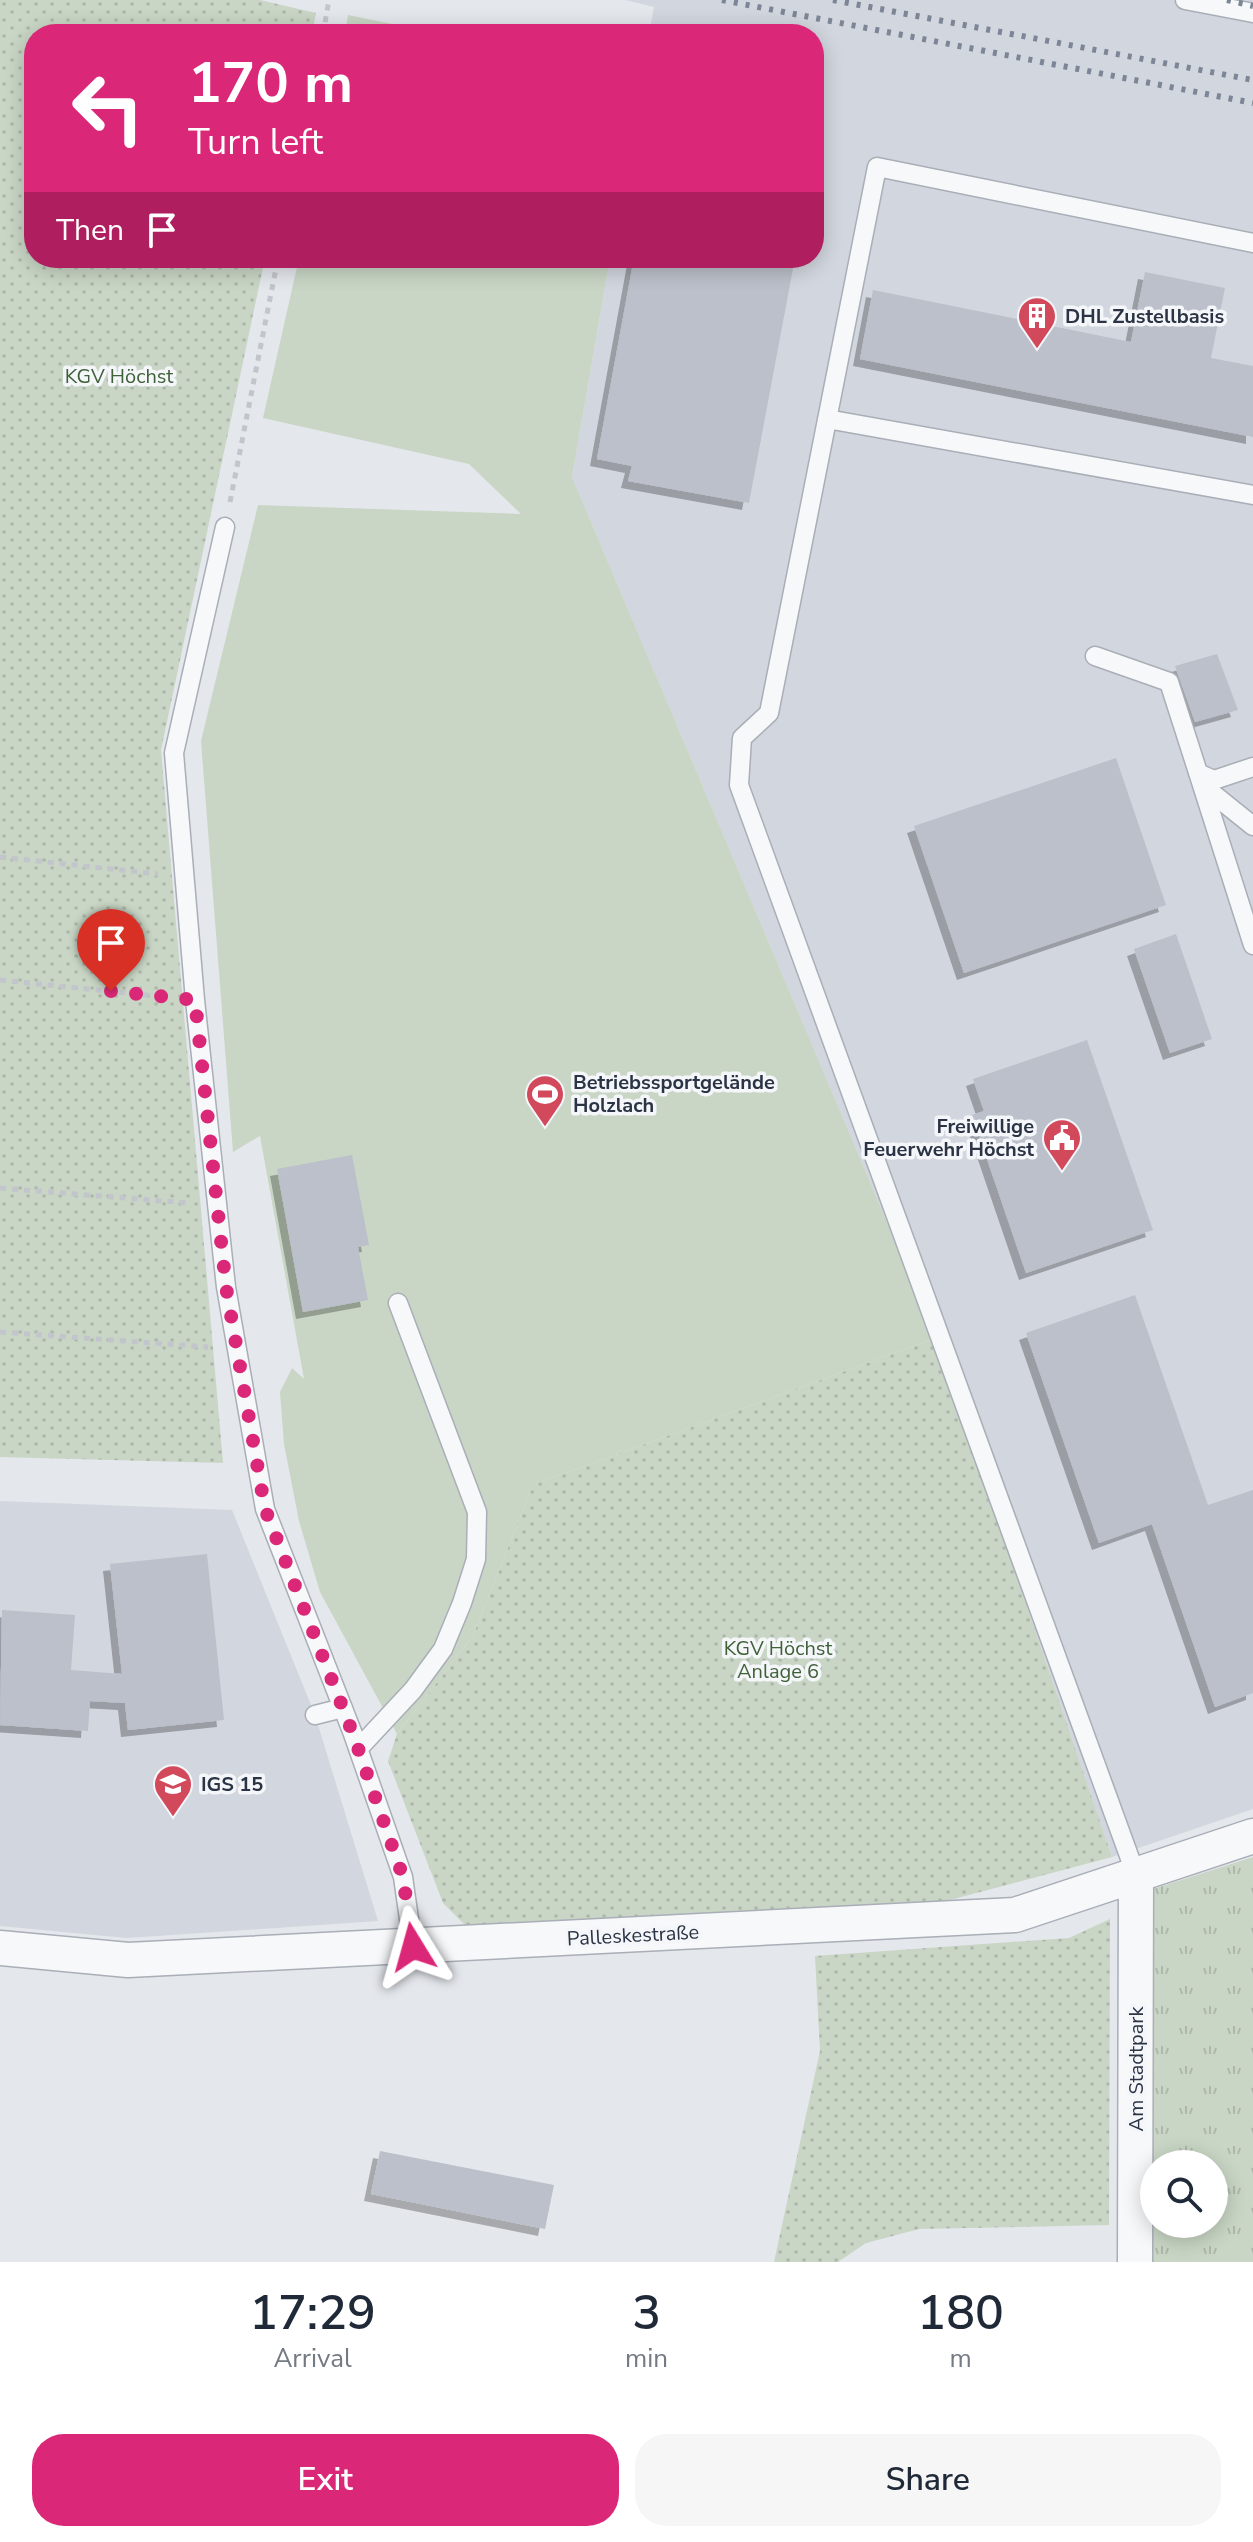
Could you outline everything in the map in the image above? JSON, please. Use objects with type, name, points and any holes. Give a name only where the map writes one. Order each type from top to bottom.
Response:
[{"type":"street","name":"Palleskestraße","points":[[0,1948],[128,1960],[1015,1915],[1253,1836]]},
{"type":"street","name":"Am Stadtpark","points":[[1135,2262],[1136,1875]]},
{"type":"lane","points":[[1185,0],[1253,13]]},
{"type":"lane","points":[[1136,1875],[739,785],[742,738],[769,713],[877,167],[1253,243]]},
{"type":"lane","points":[[827,419],[1253,495]]},
{"type":"lane","points":[[225,527],[174,753],[183,877],[226,1287],[265,1509],[343,1708],[403,1877],[413,1947]]},
{"type":"lane","points":[[1095,656],[1169,682],[1253,945]]},
{"type":"lane","points":[[1200,779],[1214,780],[1253,767]]},
{"type":"lane","points":[[1200,779],[1253,826]]},
{"type":"lane","points":[[358,1749],[413,1690],[443,1649],[476,1559],[477,1512],[398,1303]]},
{"type":"lane","points":[[315,1715],[343,1708]]},
{"type":"path","points":[[325,24],[329,0]]},
{"type":"path","points":[[225,527],[276,268]]},
{"type":"path","points":[[0,857],[183,877]]},
{"type":"path","points":[[0,980],[195,1000]]},
{"type":"path","points":[[0,1188],[217,1206]]},
{"type":"path","points":[[0,1332],[237,1349]]},
{"type":"shaded area","points":[[625,0],[1253,0],[1253,1809],[1112,1857],[936,1338],[572,477],[608,268],[824,268],[824,24],[651,24],[654,7]]},
{"type":"shaded area","name":"IGS 15","points":[[0,1501],[232,1510],[315,1715],[378,1921],[127,1938],[0,1926]]},
{"type":"green space","name":"KGV Höchst","points":[[0,0],[260,0],[316,13],[314,24],[24,24],[24,268],[263,268],[161,750],[223,1463],[0,1457]]},
{"type":"green space","points":[[348,15],[393,24],[347,24]]},
{"type":"green space","points":[[297,268],[608,268],[572,477],[936,1338],[533,1485],[473,1636],[397,1734],[320,1592],[299,1521],[284,1444],[280,1392],[292,1368],[304,1379],[260,1136],[233,1152],[201,741],[258,505],[521,514],[469,464],[263,418]]},
{"type":"green space","name":"KGV Höchst Anlage 6","points":[[936,1338],[1112,1857],[946,1901],[465,1925],[443,1903],[388,1761],[397,1734],[473,1636],[533,1485]]},
{"type":"green space","points":[[1253,1857],[1253,2262],[1152,2262],[1152,2238],[1228,2238],[1228,2150],[1150,2150],[1147,1891]]},
{"type":"green space","points":[[1110,1919],[1109,2225],[919,2229],[866,2243],[838,2262],[774,2262],[820,2051],[815,1956],[1069,1938]]},
{"type":"building","points":[[632,268],[793,268],[749,503],[628,481],[632,466],[597,459]]},
{"type":"building","name":"DHL Zustellbasis","points":[[1145,272],[1225,288],[1211,358],[1253,366],[1253,437],[860,359],[873,290],[1131,342]]},
{"type":"building","points":[[1217,654],[1238,710],[1195,722],[1175,666]]},
{"type":"building","points":[[1116,758],[1166,905],[964,973],[914,826]]},
{"type":"building","points":[[1176,934],[1212,1039],[1170,1053],[1134,949]]},
{"type":"building","name":"Freiwillige Feuerwehr Höchst","points":[[1087,1040],[1153,1230],[1026,1273],[972,1115],[984,1111],[973,1079]]},
{"type":"building","points":[[352,1155],[369,1245],[358,1247],[368,1300],[303,1312],[277,1169]]},
{"type":"building","points":[[1135,1295],[1208,1505],[1253,1490],[1253,1693],[1215,1707],[1152,1524],[1099,1543],[1026,1333]]},
{"type":"building","points":[[207,1554],[224,1720],[128,1730],[125,1703],[90,1701],[88,1731],[0,1725],[2,1610],[75,1615],[71,1670],[122,1674],[110,1564]]},
{"type":"building","points":[[380,2151],[554,2185],[545,2229],[371,2194]]},
{"type":"railway","points":[[722,0],[1253,103]]},
{"type":"railway","points":[[833,0],[1253,80]]},
{"type":"railway","points":[[1227,0],[1253,6]]},
{"type":"place","name":"DHL Zustellbasis","points":[[1037,350]]},
{"type":"place","name":"Betriebssportgelände Holzlach","points":[[545,1128]]},
{"type":"place","name":"Freiwillige Feuerwehr Höchst","points":[[1062,1172]]},
{"type":"place","name":"IGS 15","points":[[173,1818]]},
{"type":"route","points":[[111,991],[195,1000],[226,1287],[265,1509],[353,1734],[403,1877],[413,1947]]}]
